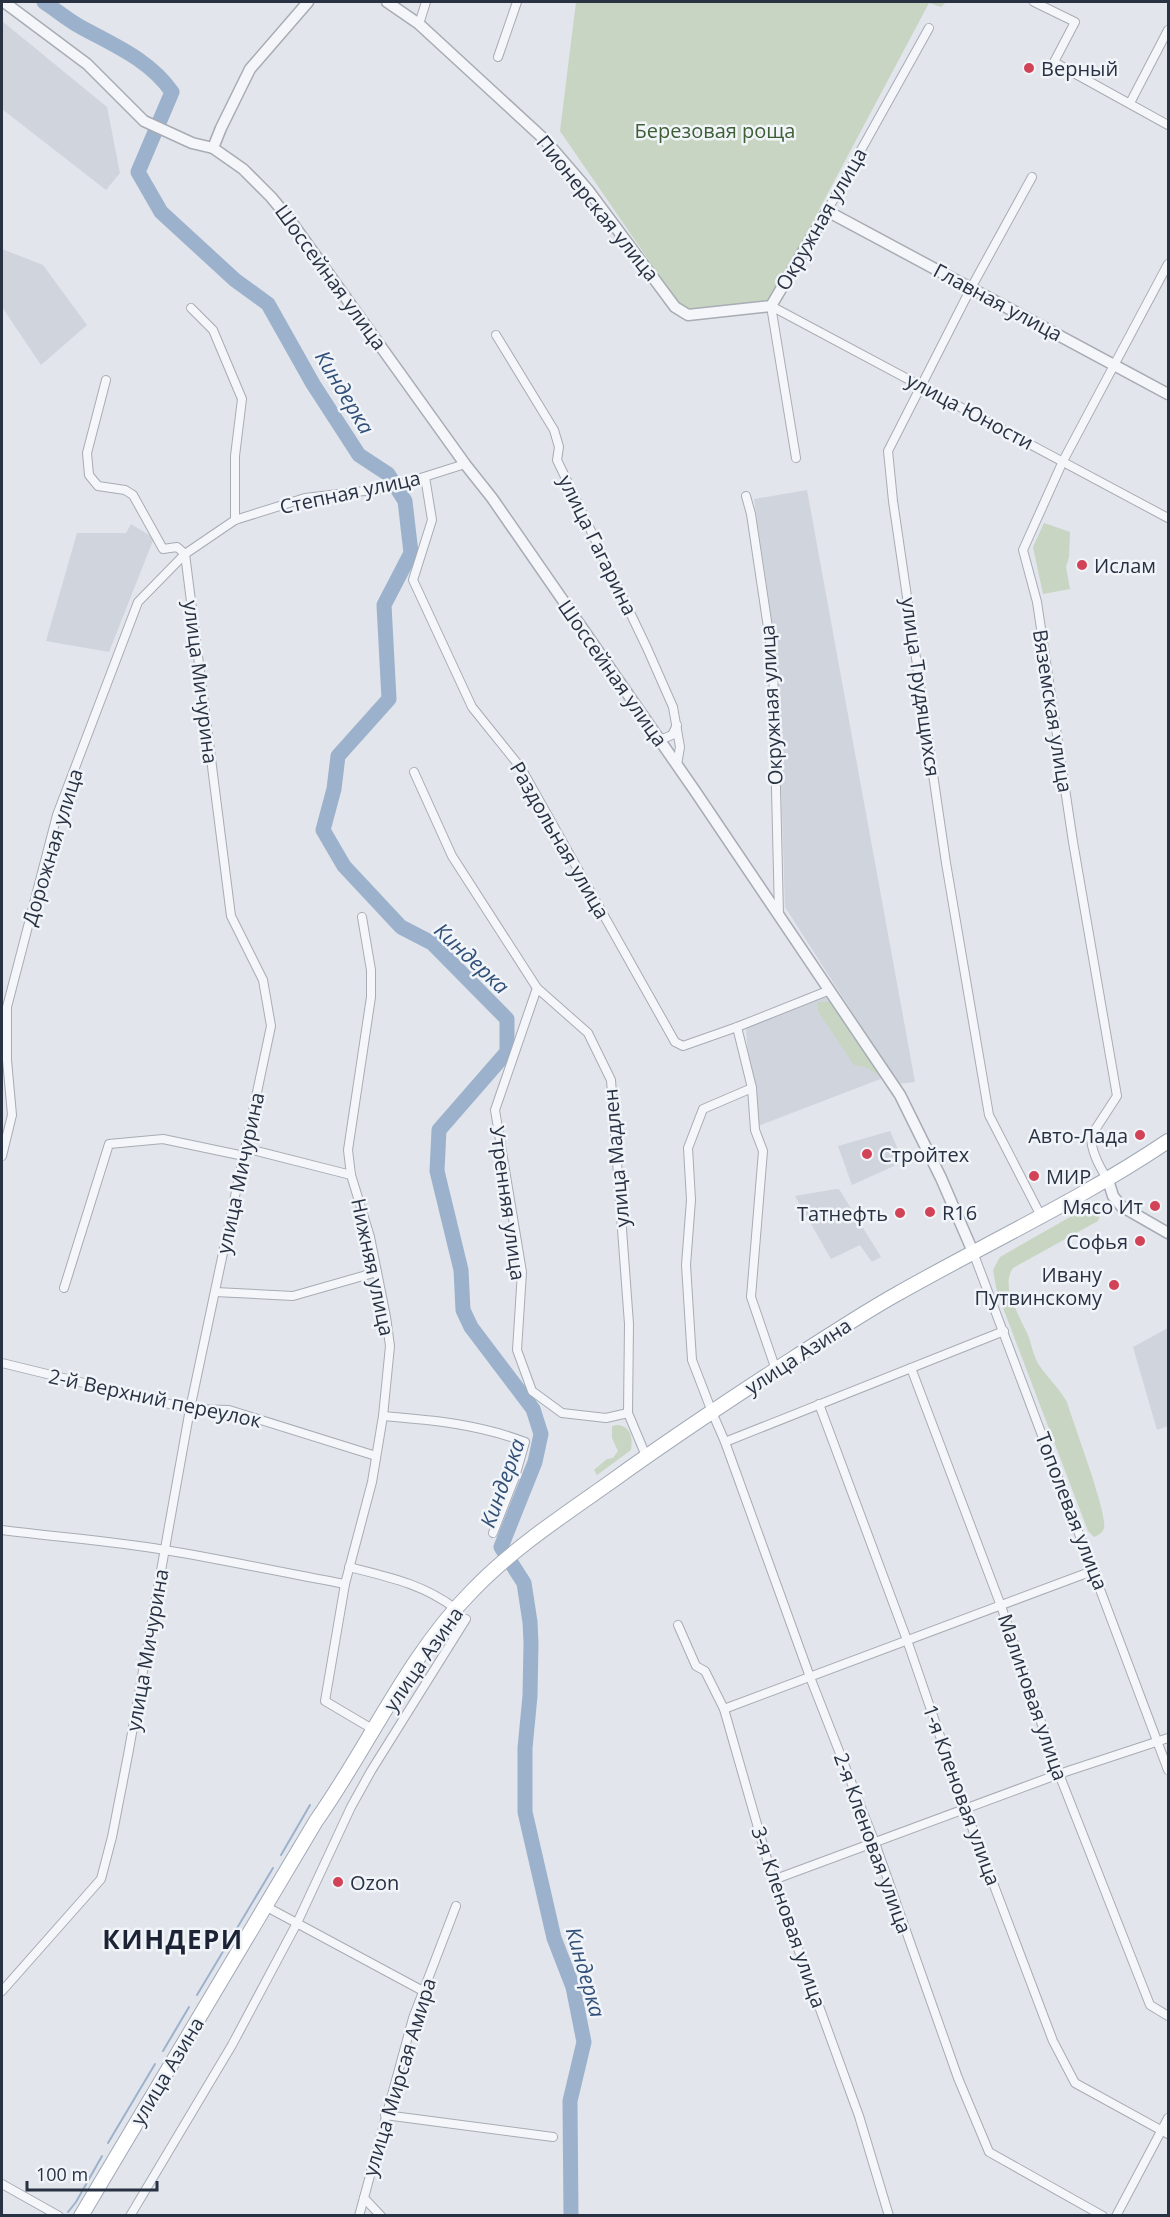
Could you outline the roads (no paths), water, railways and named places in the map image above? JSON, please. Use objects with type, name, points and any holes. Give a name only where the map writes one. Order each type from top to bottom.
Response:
[{"type":"main road","name":"улица Азина","points":[[81,2216],[316,1821],[338,1790],[411,1668],[472,1590],[531,1539],[646,1456],[873,1307],[1108,1180],[1168,1141]]},
{"type":"street","name":"Шоссейная улица","points":[[4,2],[87,64],[144,121],[166,132],[213,148],[243,170],[271,196],[290,220],[498,507],[660,740],[900,1095],[941,1178],[973,1252]]},
{"type":"street","points":[[213,148],[250,69],[308,2]]},
{"type":"street","name":"Пионерская улица","points":[[387,2],[419,24],[545,140],[588,190],[675,307],[688,315],[771,306]]},
{"type":"street","points":[[419,24],[426,2]]},
{"type":"street","points":[[498,57],[517,2]]},
{"type":"street","points":[[1034,2],[1075,22],[1054,62],[1168,124]]},
{"type":"street","name":"Окружная улица","points":[[796,458],[771,306],[929,28]]},
{"type":"street","points":[[1130,103],[1168,30]]},
{"type":"street","name":"улица Трудящихся","points":[[1032,177],[971,288],[888,452],[893,501],[946,863],[989,1115],[1041,1216]]},
{"type":"street","name":"Главная улица","points":[[827,211],[1168,394]]},
{"type":"street","name":"Вяземская улица","points":[[1108,1180],[1098,1162],[1091,1143],[1091,1136],[1117,1096],[1073,842],[1037,602],[1023,550],[1064,461],[1168,264]]},
{"type":"street","name":"улица Юности","points":[[771,306],[1168,518]]},
{"type":"street","points":[[191,308],[213,330],[242,399],[235,456],[235,520]]},
{"type":"street","name":"улица Гагарина","points":[[496,335],[554,430],[560,447],[556,460],[673,707],[680,747],[677,765]]},
{"type":"street","points":[[106,380],[87,453],[89,475],[98,486],[124,490],[133,495],[163,549],[177,547],[185,554]]},
{"type":"street","name":"Степная улица","points":[[235,520],[305,498],[389,488],[465,464]]},
{"type":"street","name":"Раздольная улица","points":[[425,477],[432,520],[413,580],[472,707],[521,768],[675,1042],[683,1046],[830,990]]},
{"type":"street","name":"Окружная улица","points":[[746,496],[751,514],[772,661],[779,915]]},
{"type":"street","name":"Дорожная улица","points":[[2,1155],[12,1115],[7,1060],[7,1007],[57,814],[138,602],[185,554],[235,520]]},
{"type":"street","name":"улица Мичурина","points":[[2,1990],[101,1880],[112,1837],[190,1409],[272,1026],[263,980],[231,916],[185,554]]},
{"type":"street","points":[[660,740],[672,735],[677,724]]},
{"type":"street","name":"улица Мадлен","points":[[414,772],[452,856],[537,988],[588,1033],[611,1080],[629,1324],[628,1413],[646,1456]]},
{"type":"street","name":"Нижняя улица","points":[[362,917],[371,970],[371,997],[348,1150],[351,1175],[370,1237],[390,1346],[383,1416],[372,1482],[345,1584],[325,1701],[374,1730]]},
{"type":"street","name":"Утренняя улица","points":[[537,988],[495,1110],[522,1272],[517,1350],[532,1391],[562,1413],[606,1418],[628,1413]]},
{"type":"street","points":[[737,1027],[752,1088],[755,1130],[763,1151],[751,1297],[776,1370]]},
{"type":"street","name":"2-я Кленовая улица","points":[[752,1088],[703,1109],[688,1148],[691,1200],[686,1265],[692,1360],[725,1442],[810,1677],[875,1843],[958,2078],[989,2152],[1103,2216]]},
{"type":"street","points":[[64,1288],[109,1144],[163,1138],[244,1156],[253,1150],[351,1175]]},
{"type":"street","points":[[1108,1180],[1113,1196],[1121,1206],[1168,1233]]},
{"type":"street","name":"Тополевая улица","points":[[973,1252],[1095,1570],[1168,1770]]},
{"type":"street","points":[[215,1292],[293,1296],[377,1272]]},
{"type":"street","points":[[725,1442],[1004,1331]]},
{"type":"street","name":"2-й Верхний переулок","points":[[2,1364],[190,1409],[229,1410],[376,1456]]},
{"type":"street","name":"Малиновая улица","points":[[911,1368],[1001,1606],[1059,1774],[1149,2005],[1168,2016]]},
{"type":"street","name":"1-я Кленовая улица","points":[[819,1404],[907,1640],[965,1809],[1053,2041],[1075,2083],[1165,2132]]},
{"type":"street","points":[[383,1416],[452,1422],[507,1435],[525,1442],[515,1477],[493,1533]]},
{"type":"street","points":[[2,1530],[165,1550],[345,1584]]},
{"type":"street","points":[[349,1567],[421,1587],[456,1609]]},
{"type":"street","points":[[724,1709],[1095,1570]]},
{"type":"street","points":[[130,2216],[232,2045],[297,1923],[361,1789],[466,1619]]},
{"type":"street","name":"3-я Кленовая улица","points":[[678,1625],[696,1666],[705,1671],[724,1709],[773,1880],[860,2116],[890,2216]]},
{"type":"street","points":[[773,1880],[1059,1774],[1168,1738]]},
{"type":"street","points":[[265,1906],[423,1991]]},
{"type":"street","name":"улица Мирсая Амира","points":[[359,2216],[413,2018],[456,1906]]},
{"type":"street","points":[[385,2115],[553,2137]]},
{"type":"street","points":[[1116,2216],[1165,2132],[1168,2118]]},
{"type":"street","points":[[2,2184],[59,2216]]},
{"type":"street","points":[[364,2198],[381,2216]]},
{"type":"waterway","name":"Киндерка","points":[[44,2],[153,70],[172,92],[138,172],[161,212],[235,280],[268,304],[313,384],[359,455],[388,474],[405,501],[411,553],[384,605],[389,699],[338,756],[334,789],[323,830],[344,866],[401,927],[432,943],[507,1019],[507,1052],[439,1130],[437,1171],[461,1270],[463,1310],[471,1327],[533,1409],[541,1434],[535,1462],[501,1547],[524,1583],[530,1622],[530,1696],[525,1748],[525,1812],[554,1938],[573,1987],[584,2042],[570,2101],[571,2216]]},
{"type":"waterway","points":[[281,1855],[310,1805]]},
{"type":"waterway","points":[[197,1995],[273,1868]]},
{"type":"waterway","points":[[163,2051],[189,2007]]},
{"type":"waterway","points":[[108,2143],[155,2064]]},
{"type":"waterway","points":[[68,2212],[102,2156]]},
{"type":"place","name":"Верный","points":[[1029,68]]},
{"type":"place","name":"Ислам","points":[[1082,565]]},
{"type":"place","name":"Авто-Лада","points":[[1140,1135]]},
{"type":"place","name":"Стройтех","points":[[867,1154]]},
{"type":"place","name":"МИР","points":[[1034,1176]]},
{"type":"place","name":"Мясо Ит","points":[[1155,1206]]},
{"type":"place","name":"R16","points":[[930,1212]]},
{"type":"place","name":"Татнефть","points":[[900,1213]]},
{"type":"place","name":"Софья","points":[[1140,1241]]},
{"type":"place","name":"Ивану Путвинскому","points":[[1114,1285]]},
{"type":"place","name":"Ozon","points":[[338,1882]]},
{"type":"district","name":"КИНДЕРИ","points":[[173,1939]]},
{"type":"park label","name":"Березовая роща","points":[[715,130]]}]
